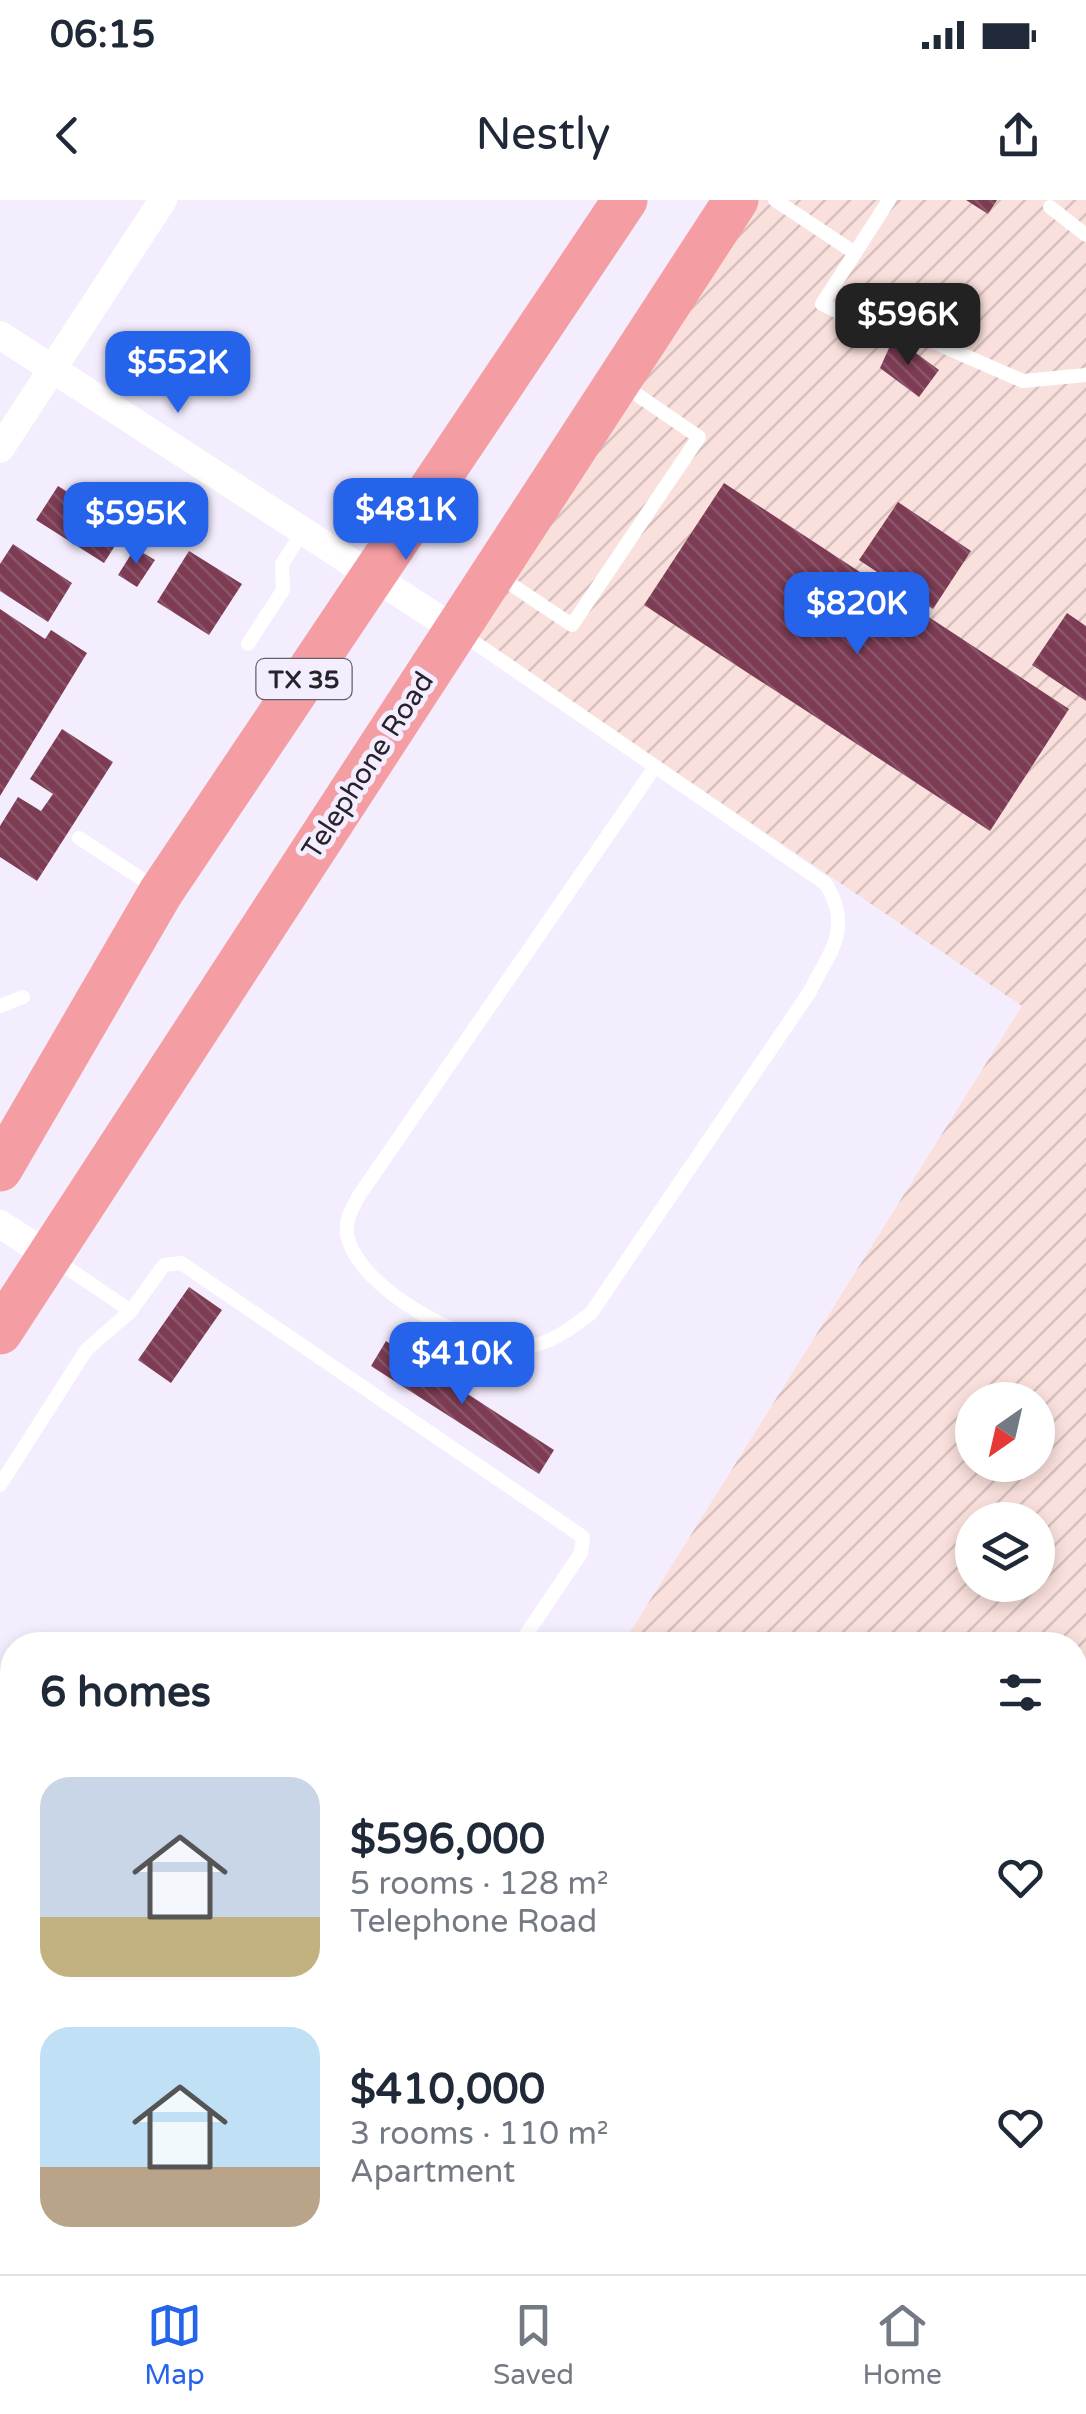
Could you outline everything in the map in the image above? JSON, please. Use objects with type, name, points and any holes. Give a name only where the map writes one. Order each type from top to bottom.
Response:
[{"type":"main road","name":"TX 35","points":[[0,1169],[162,892],[625,200]]},
{"type":"main road","name":"Telephone Road","points":[[0,1332],[736,200]]},
{"type":"street","points":[[0,449],[164,200]]},
{"type":"street","points":[[0,335],[456,630]]},
{"type":"street","points":[[0,1224],[49,1256]]},
{"type":"lane","points":[[775,200],[854,252]]},
{"type":"lane","points":[[889,200],[822,304],[852,319],[890,323],[1023,381],[1086,375]]},
{"type":"lane","points":[[1050,207],[1086,235]]},
{"type":"lane","points":[[494,573],[572,624],[700,437],[618,382]]},
{"type":"lane","points":[[248,644],[283,590],[282,564],[303,531]]},
{"type":"lane","points":[[456,630],[826,884],[841,909],[838,937],[808,993],[591,1312],[566,1333],[527,1347],[458,1334],[378,1282],[363,1266],[347,1236],[347,1219],[358,1197],[654,767]]},
{"type":"lane","points":[[79,838],[162,892]]},
{"type":"lane","points":[[0,1006],[23,998]]},
{"type":"lane","points":[[49,1256],[131,1311]]},
{"type":"lane","points":[[0,1485],[88,1349],[131,1311],[164,1265],[182,1263],[584,1536],[580,1553],[528,1632]]},
{"type":"shaded area","points":[[755,200],[1086,200],[1086,1632],[630,1632],[1022,1006],[470,633]]},
{"type":"building","points":[[966,200],[997,200],[988,214]]},
{"type":"building","points":[[894,337],[939,370],[919,397],[880,368]]},
{"type":"building","points":[[724,483],[1069,709],[990,831],[644,605]]},
{"type":"building","points":[[58,486],[97,510],[101,504],[130,522],[104,563],[36,520]]},
{"type":"building","points":[[898,502],[971,551],[933,609],[859,560]]},
{"type":"building","points":[[13,544],[72,583],[48,622],[0,591],[0,564]]},
{"type":"building","points":[[135,548],[155,560],[137,587],[118,575]]},
{"type":"building","points":[[189,551],[242,584],[209,635],[157,602]]},
{"type":"building","points":[[0,609],[45,639],[51,630],[87,653],[0,796]]},
{"type":"building","points":[[1067,613],[1086,626],[1086,701],[1032,665]]},
{"type":"building","points":[[62,729],[113,762],[37,881],[0,857],[0,826],[18,797],[41,811],[53,794],[30,779]]},
{"type":"building","points":[[189,1287],[222,1310],[171,1383],[138,1360]]},
{"type":"building","points":[[386,1341],[554,1450],[539,1474],[371,1366]]}]
